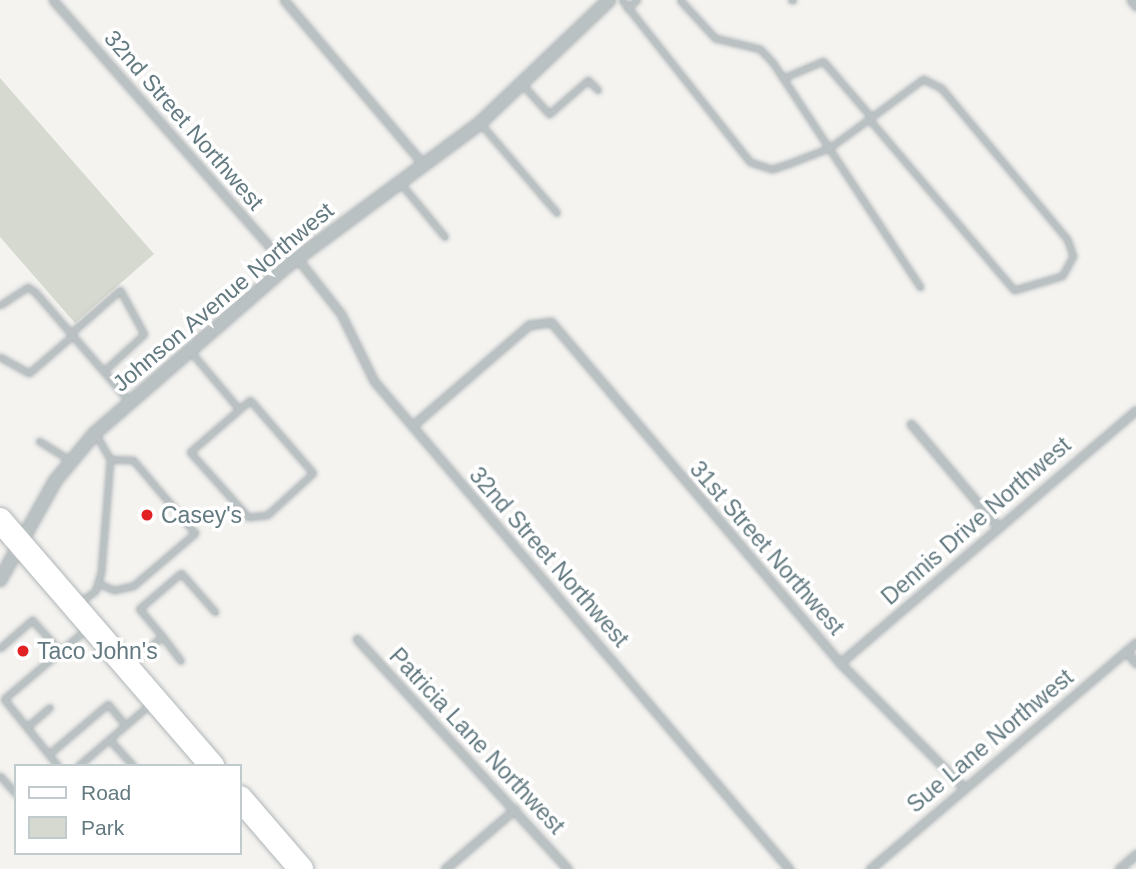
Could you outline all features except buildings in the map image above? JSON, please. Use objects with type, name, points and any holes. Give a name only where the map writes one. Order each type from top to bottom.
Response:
[{"type":"main road","points":[[0,520],[210,764]]},
{"type":"main road","points":[[242,800],[301,869]]},
{"type":"street","name":"32nd Street Northwest","points":[[52,0],[341,314],[374,381],[789,869]]},
{"type":"street","points":[[284,0],[426,168]]},
{"type":"street","name":"Johnson Avenue Northwest","points":[[0,580],[71,461],[95,433],[292,262],[426,168],[480,123],[609,0]]},
{"type":"street","points":[[1131,0],[1136,6]]},
{"type":"street","name":"31st Street Northwest","points":[[412,426],[529,326],[551,322],[840,663],[964,789]]},
{"type":"street","name":"Dennis Drive Northwest","points":[[840,663],[1136,410]]},
{"type":"street","points":[[911,424],[998,527]]},
{"type":"street","name":"Patricia Lane Northwest","points":[[357,639],[568,869]]},
{"type":"street","name":"Sue Lane Northwest","points":[[870,869],[1136,643]]},
{"type":"street","points":[[1126,651],[1136,663]]},
{"type":"street","points":[[444,869],[515,809]]},
{"type":"street","points":[[1119,869],[1136,855]]},
{"type":"lane","points":[[622,0],[750,162],[772,169],[829,148],[870,118],[923,79],[941,88],[1067,239],[1073,256],[1062,276],[1014,290],[870,118],[823,61],[808,62],[783,78]]},
{"type":"lane","points":[[627,8],[637,0]]},
{"type":"lane","points":[[680,0],[697,25],[715,38],[760,49],[783,78],[920,287]]},
{"type":"lane","points":[[521,83],[549,114],[588,79],[598,90]]},
{"type":"lane","points":[[480,123],[556,214]]},
{"type":"lane","points":[[402,185],[445,237]]},
{"type":"lane","points":[[0,305],[28,287],[129,401]]},
{"type":"lane","points":[[0,357],[29,373],[120,290],[144,334],[104,371]]},
{"type":"lane","points":[[189,349],[238,408]]},
{"type":"lane","points":[[250,400],[313,473],[267,515],[248,517],[190,452],[238,408],[250,400]]},
{"type":"lane","points":[[75,606],[98,583],[110,459],[95,433]]},
{"type":"lane","points":[[39,441],[71,461]]},
{"type":"lane","points":[[98,583],[114,590],[133,586],[195,533],[133,460],[110,459]]},
{"type":"lane","points":[[181,661],[139,609],[181,573],[215,612]]},
{"type":"lane","points":[[0,648],[32,620],[60,651]]},
{"type":"lane","points":[[56,764],[2,698],[91,625]]},
{"type":"lane","points":[[127,667],[162,636]]},
{"type":"lane","points":[[80,764],[155,700]]},
{"type":"lane","points":[[49,754],[108,704],[125,725]]},
{"type":"lane","points":[[27,727],[50,707]]},
{"type":"lane","points":[[109,738],[131,764]]},
{"type":"lane","points":[[85,760],[88,764]]},
{"type":"lane","points":[[0,776],[14,792]]},
{"type":"green space","points":[[0,78],[154,254],[75,323],[0,237]]},
{"type":"place","name":"Casey's","points":[[147,515]]},
{"type":"place","name":"Taco John's","points":[[23,651]]}]
